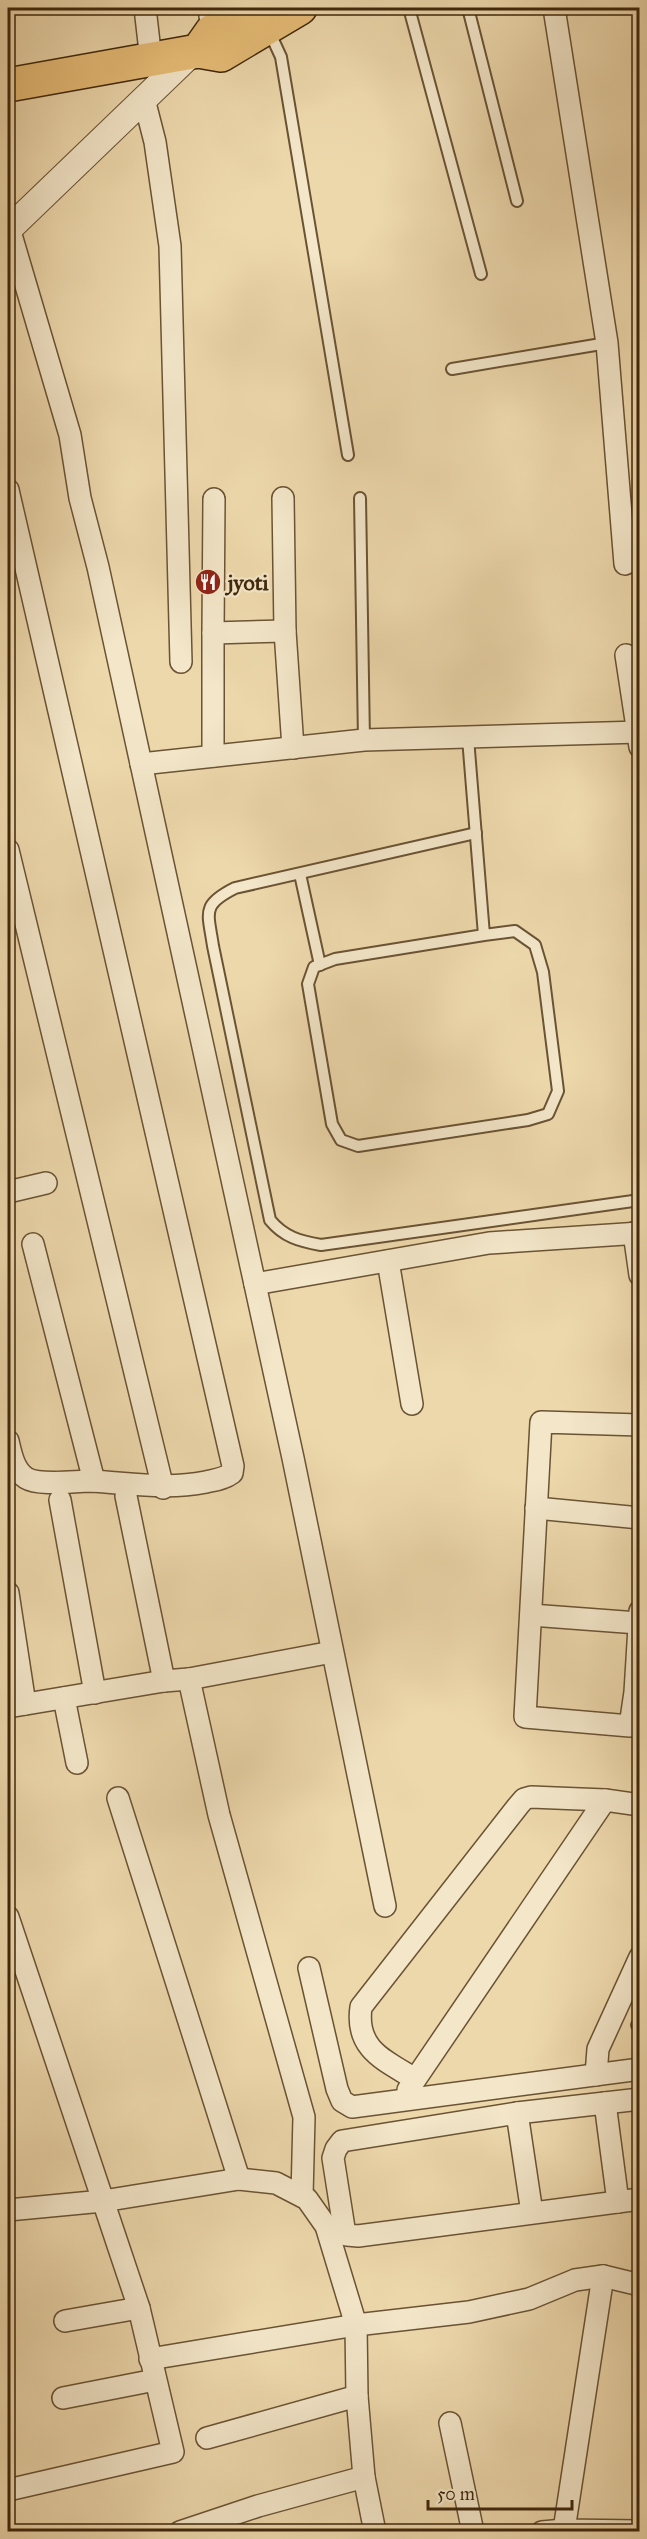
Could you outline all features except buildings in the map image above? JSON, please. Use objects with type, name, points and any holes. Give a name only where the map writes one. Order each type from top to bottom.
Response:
[{"type":"main road","points":[[8,85],[151,60],[203,36],[221,55],[262,18],[300,8]]},
{"type":"street","points":[[145,8],[151,60]]},
{"type":"street","points":[[554,8],[607,344],[625,564]]},
{"type":"street","points":[[203,36],[144,99],[8,229],[70,435],[80,498],[98,567],[296,1469],[385,1906]]},
{"type":"street","points":[[144,99],[155,142],[170,246],[181,662]]},
{"type":"street","points":[[8,490],[233,1466],[232,1473],[226,1478],[163,1488],[93,1481],[37,1482],[25,1477],[15,1466],[8,1441]]},
{"type":"street","points":[[283,498],[285,631],[293,748]]},
{"type":"street","points":[[213,756],[214,499]]},
{"type":"street","points":[[213,633],[285,631]]},
{"type":"street","points":[[141,764],[363,740],[638,737],[626,655]]},
{"type":"street","points":[[8,850],[163,1488]]},
{"type":"street","points":[[8,1192],[46,1183]]},
{"type":"street","points":[[255,1284],[489,1243],[637,1233],[639,1275]]},
{"type":"street","points":[[33,1244],[93,1481]]},
{"type":"street","points":[[387,1261],[412,1404]]},
{"type":"street","points":[[531,1615],[639,1617],[635,1692],[630,1726],[525,1717],[541,1422],[639,1425]]},
{"type":"street","points":[[126,1496],[164,1681]]},
{"type":"street","points":[[60,1500],[95,1693]]},
{"type":"street","points":[[536,1508],[639,1518]]},
{"type":"street","points":[[8,1593],[16,1706],[164,1681],[189,1679],[332,1652]]},
{"type":"street","points":[[189,1679],[219,1815],[304,2117],[302,2196]]},
{"type":"street","points":[[64,1698],[77,1763]]},
{"type":"street","points":[[415,2079],[373,2054],[359,2024],[361,2007],[524,1799],[531,1797],[605,1800],[639,1805]]},
{"type":"street","points":[[118,1798],[239,2179]]},
{"type":"street","points":[[403,2100],[605,1800]]},
{"type":"street","points":[[8,1917],[139,2308],[173,2452],[8,2490]]},
{"type":"street","points":[[596,2075],[598,2049],[639,1957]]},
{"type":"street","points":[[309,1968],[342,2101],[352,2106],[639,2069]]},
{"type":"street","points":[[639,2099],[517,2113],[342,2141],[333,2158],[344,2228],[348,2235],[358,2236],[639,2199]]},
{"type":"street","points":[[605,2103],[618,2202]]},
{"type":"street","points":[[517,2113],[532,2213]]},
{"type":"street","points":[[8,2210],[103,2201],[239,2179],[276,2183],[308,2199],[326,2226],[356,2325],[357,2396],[364,2477],[375,2532]]},
{"type":"street","points":[[564,2530],[603,2276]]},
{"type":"street","points":[[150,2359],[356,2325],[469,2312],[529,2299],[575,2280],[603,2276],[639,2285]]},
{"type":"street","points":[[65,2321],[139,2308]]},
{"type":"street","points":[[63,2398],[155,2380]]},
{"type":"street","points":[[207,2438],[357,2396]]},
{"type":"street","points":[[450,2423],[472,2532]]},
{"type":"street","points":[[180,2532],[258,2506],[364,2477]]},
{"type":"street","points":[[542,2532],[639,2531]]},
{"type":"lane","points":[[409,8],[481,274]]},
{"type":"lane","points":[[468,8],[517,201]]},
{"type":"lane","points":[[262,18],[281,57],[348,455]]},
{"type":"lane","points":[[452,369],[607,344]]},
{"type":"lane","points":[[360,498],[363,740]]},
{"type":"lane","points":[[468,738],[484,935]]},
{"type":"lane","points":[[476,833],[235,888],[215,898],[208,912],[213,946],[270,1220],[280,1232],[297,1241],[321,1245],[639,1200]]},
{"type":"lane","points":[[300,874],[320,965]]},
{"type":"lane","points":[[515,931],[535,945],[543,972],[558,1091],[548,1114],[528,1120],[358,1146],[342,1140],[332,1124],[308,984],[314,967],[335,959],[484,935],[515,931]]},
{"type":"place","name":"jyoti","points":[[208,582]]}]
